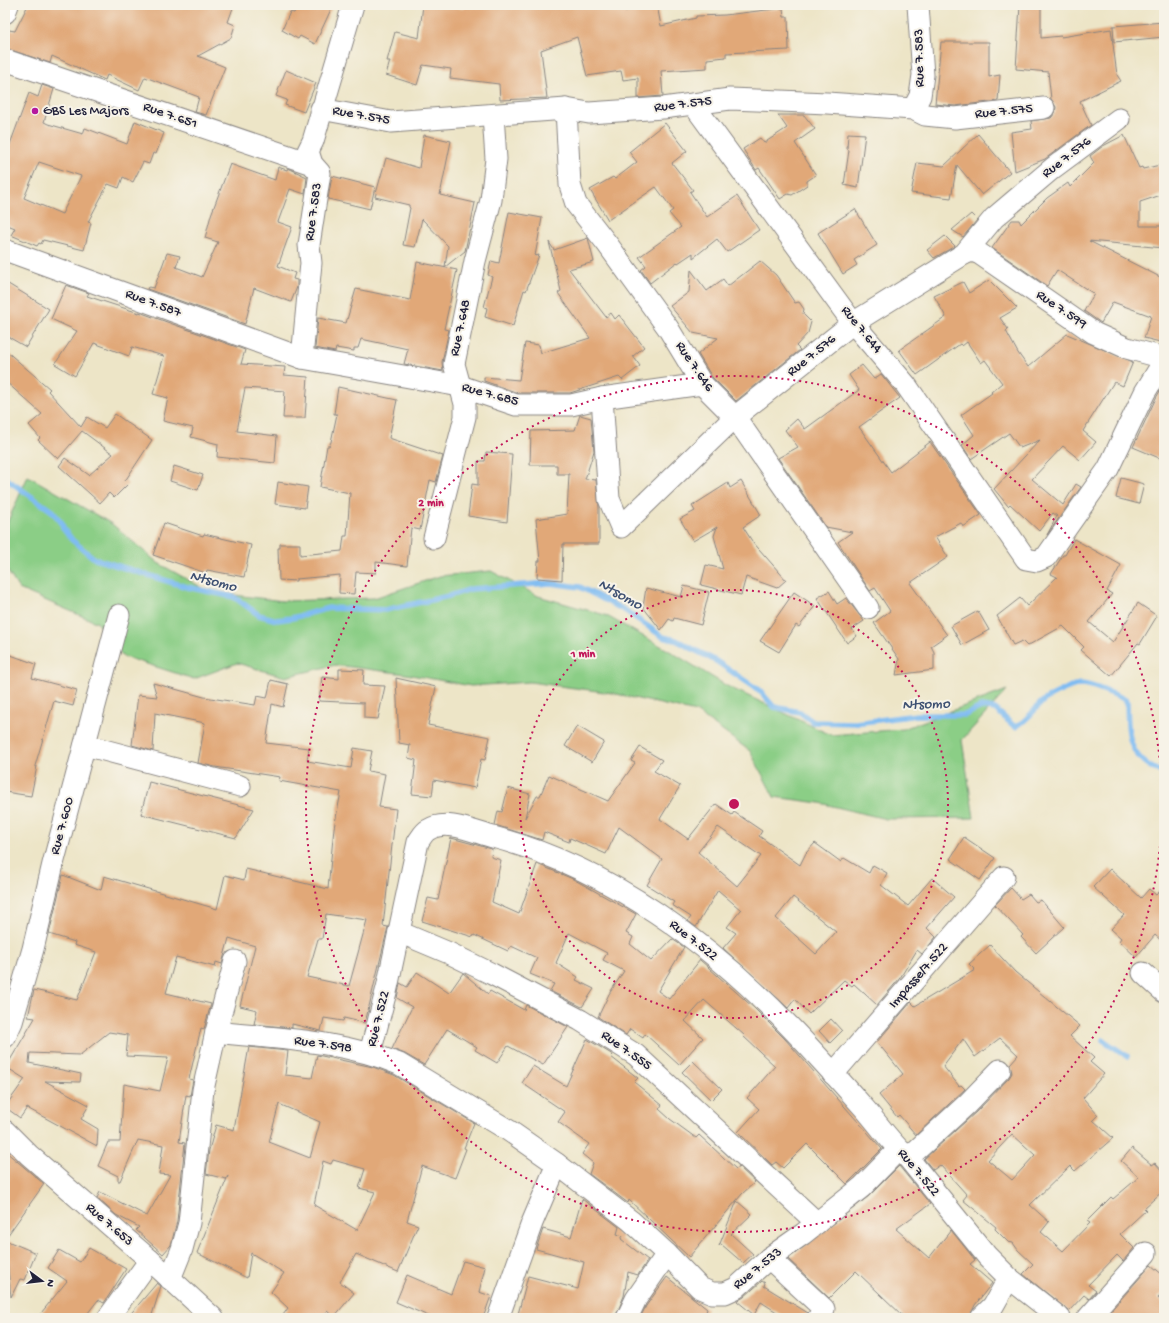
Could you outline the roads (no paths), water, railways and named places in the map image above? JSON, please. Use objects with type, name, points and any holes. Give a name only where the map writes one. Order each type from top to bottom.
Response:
[{"type":"street","points":[[5,13],[8,5]]},
{"type":"street","name":"Rue 7.583","points":[[302,358],[311,263],[309,245],[320,172],[312,164],[308,150],[313,140],[321,109],[354,5]]},
{"type":"street","name":"Rue 7.583","points":[[913,108],[920,96],[923,75],[918,5]]},
{"type":"street","name":"Rue 7.651","points":[[5,60],[312,164]]},
{"type":"street","name":"Rue 7.575","points":[[321,109],[391,122],[566,109],[589,113],[663,108],[730,99],[827,102],[913,108],[925,116],[955,118],[1044,108]]},
{"type":"street","name":"Rue 7.644","points":[[693,104],[853,323],[906,385],[1026,559],[1037,561],[1046,557],[1086,501],[1108,469],[1144,392],[1164,361]]},
{"type":"street","name":"Rue 7.646","points":[[566,109],[570,185],[576,204],[608,245],[668,328],[702,384],[735,417],[868,608]]},
{"type":"street","name":"Rue 7.648","points":[[434,538],[465,417],[465,404],[454,364],[475,260],[491,200],[496,159],[493,115]]},
{"type":"street","name":"Rue 7.576","points":[[602,398],[609,499],[621,527],[735,417],[853,323],[964,254],[994,218],[1052,168],[1119,119]]},
{"type":"street","name":"Rue 7.587","points":[[5,250],[302,358]]},
{"type":"street","name":"Rue 7.599","points":[[964,254],[972,251],[980,254],[1094,333],[1127,348],[1164,358]]},
{"type":"street","name":"Rue 7.685","points":[[302,358],[460,386],[516,405],[571,406],[602,398],[702,384]]},
{"type":"street","name":"Rue 7.600","points":[[5,1037],[12,1022],[33,949],[52,864],[119,615]]},
{"type":"street","points":[[85,745],[240,786]]},
{"type":"street","name":"Rue 7.522","points":[[370,1053],[399,932],[418,842],[426,830],[435,826],[448,825],[517,843],[589,873],[654,910],[753,991],[794,1031],[833,1074],[903,1154],[987,1256],[1009,1278],[1060,1318]]},
{"type":"street","name":"Impasse/7.522","points":[[833,1074],[1004,877]]},
{"type":"street","name":"Rue 7.555","points":[[399,932],[449,953],[492,974],[580,1020],[636,1055],[817,1223]]},
{"type":"street","points":[[170,1279],[182,1249],[189,1223],[203,1090],[216,1032],[235,961]]},
{"type":"street","points":[[1143,973],[1164,992]]},
{"type":"street","name":"Rue 7.598","points":[[216,1032],[341,1046],[370,1053],[399,1064],[508,1130],[557,1164]]},
{"type":"street","name":"Rue 7.533","points":[[557,1164],[631,1221],[667,1254],[700,1288],[712,1293],[725,1293],[736,1288],[769,1258],[817,1223],[967,1104],[1000,1070]]},
{"type":"street","name":"Rue 7.653","points":[[5,1131],[29,1155],[150,1260],[213,1318]]},
{"type":"street","points":[[498,1318],[529,1230],[557,1164]]},
{"type":"street","points":[[1088,1318],[1146,1253]]},
{"type":"street","points":[[627,1318],[636,1299],[667,1254]]},
{"type":"street","points":[[769,1258],[824,1310],[818,1318]]},
{"type":"street","points":[[108,1318],[150,1260]]},
{"type":"street","points":[[981,1318],[993,1306],[1009,1278]]},
{"type":"waterway","name":"Ntsomo","points":[[5,478],[52,511],[62,523],[63,528],[72,540],[95,559],[187,587],[234,597],[259,615],[277,620],[292,618],[329,608],[385,610],[449,596],[471,589],[550,583],[580,587],[626,611],[663,637],[676,640],[716,661],[760,691],[774,707],[800,712],[813,722],[855,723],[917,715],[965,715],[981,707],[995,709],[1015,727],[1026,719],[1042,702],[1061,691],[1081,684],[1098,688],[1127,701],[1129,735],[1136,753],[1152,768],[1164,773]]},
{"type":"waterway","points":[[1103,1040],[1127,1056]]},
{"type":"place","name":"GBS Les Majors","points":[[35,111]]}]
